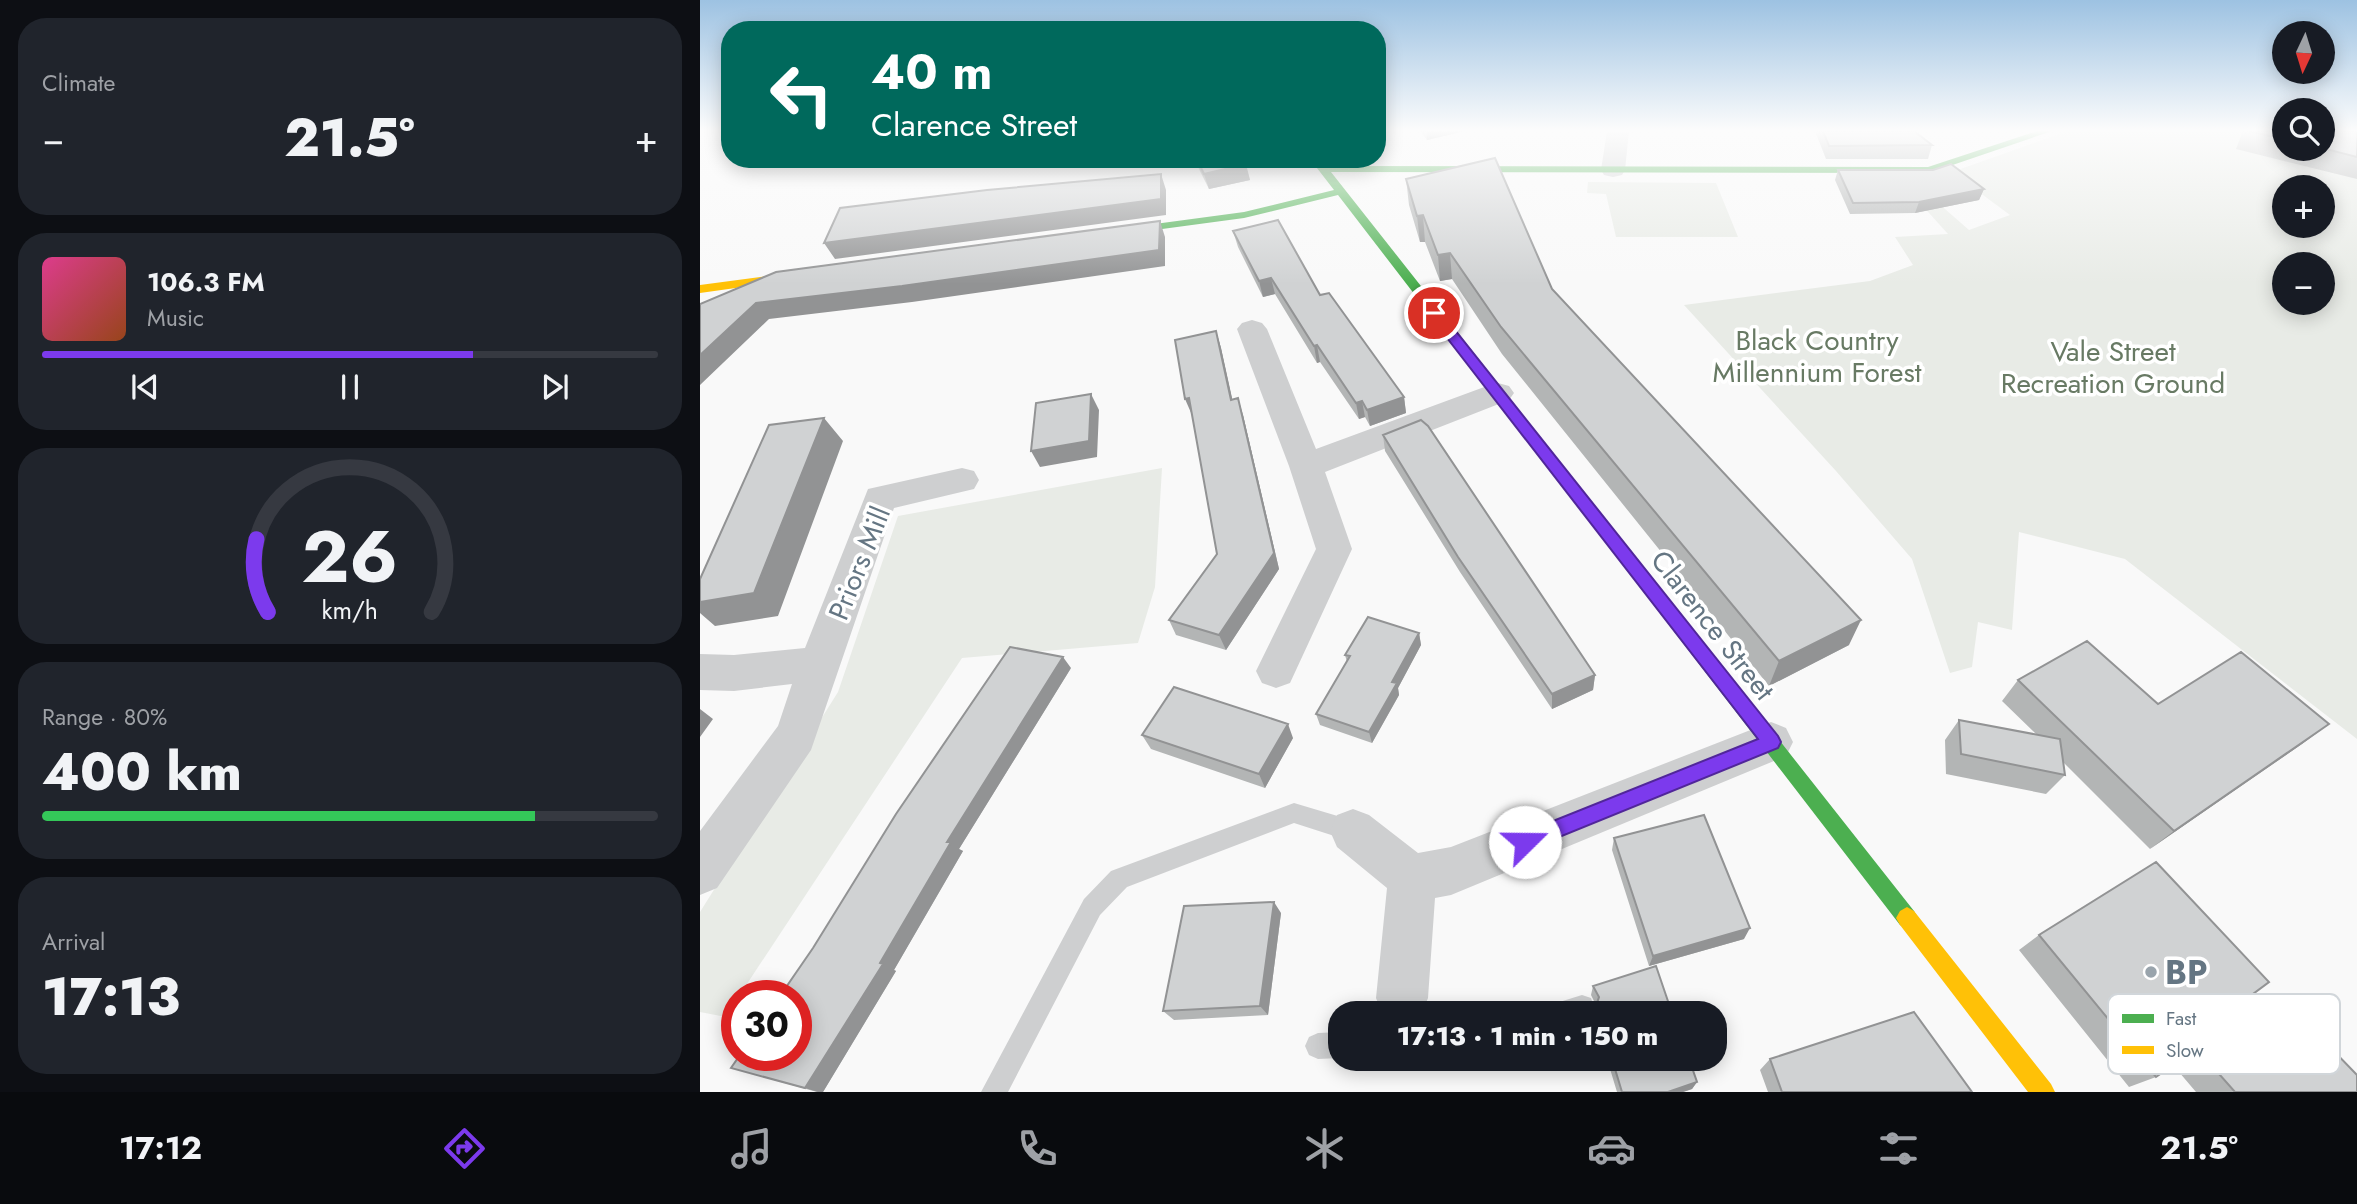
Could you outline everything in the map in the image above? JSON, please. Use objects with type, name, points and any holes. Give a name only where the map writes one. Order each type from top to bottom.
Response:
[{"type":"street","name":"Clarence Street","points":[[1332,182],[2043,1092]]},
{"type":"street","points":[[1094,235],[1244,215],[1339,192]]},
{"type":"street","points":[[700,289],[822,272]]},
{"type":"street","points":[[1252,329],[1306,466],[1334,549],[1276,671]]},
{"type":"street","points":[[1306,466],[1498,393]]},
{"type":"street","name":"Priors Mill","points":[[700,871],[796,736],[880,498],[962,480]]},
{"type":"street","points":[[700,672],[734,673],[820,664]]},
{"type":"street","points":[[1353,831],[1412,878],[1451,872],[1771,742]]},
{"type":"street","points":[[1402,1001],[1412,878]]},
{"type":"lane","points":[[994,1092],[1092,907],[1119,879],[1294,813],[1353,831]]},
{"type":"green space","points":[[1588,182],[1716,183],[1738,237],[1616,237],[1606,194],[1587,193]]},
{"type":"green space","name":"Vale Street Recreation Ground","points":[[1901,182],[1914,182],[1969,230],[2010,215],[1965,182],[2272,182],[2272,238],[2335,238],[2335,182],[2357,182],[2357,739],[2125,559],[2019,532],[2012,630],[1978,622],[1972,667],[1950,673],[1912,559],[1836,471],[1684,305],[1870,281],[1913,265],[1895,237],[1948,234]]},
{"type":"green space","points":[[1162,468],[1155,587],[1138,643],[962,658],[750,980],[721,980],[721,1016],[700,1012],[700,912],[838,692],[898,516]]},
{"type":"building","points":[[1074,182],[1161,182],[1161,199],[824,243],[840,208]]},
{"type":"building","points":[[1407,182],[1505,182],[1552,289],[1861,620],[1779,661],[1501,327],[1450,253],[1438,255],[1423,215],[1417,216]]},
{"type":"building","points":[[1843,182],[1975,182],[1984,189],[1919,202],[1853,203]]},
{"type":"building","points":[[1278,220],[1320,295],[1329,293],[1404,397],[1367,410],[1362,401],[1356,403],[1317,345],[1314,346],[1271,278],[1259,281],[1233,231]]},
{"type":"building","points":[[1160,221],[1159,250],[902,286],[756,303],[700,355],[700,304],[776,272]]},
{"type":"building","points":[[1216,331],[1231,400],[1238,398],[1274,553],[1219,635],[1169,620],[1217,554],[1189,398],[1185,399],[1175,340]]},
{"type":"building","points":[[1091,394],[1089,441],[1031,451],[1036,403]]},
{"type":"building","points":[[824,418],[754,593],[700,602],[700,579],[769,425]]},
{"type":"building","points":[[1421,420],[1428,426],[1595,675],[1552,694],[1458,557],[1383,435]]},
{"type":"building","points":[[1368,617],[1419,633],[1392,682],[1397,683],[1369,732],[1316,714],[1350,656],[1345,655]]},
{"type":"building","points":[[2087,641],[2158,704],[2241,652],[2329,724],[2174,831],[2018,680]]},
{"type":"building","points":[[1010,647],[1063,657],[947,842],[951,842],[880,963],[883,964],[805,1088],[742,1071],[812,1071],[812,980],[791,980],[896,814]]},
{"type":"building","points":[[1174,687],[1288,724],[1259,774],[1142,735]]},
{"type":"building","points":[[1959,720],[2060,739],[2065,775],[1961,754]]},
{"type":"building","points":[[1704,815],[1750,928],[1653,956],[1614,838]]},
{"type":"building","points":[[2156,862],[2269,982],[2253,994],[2108,994],[2108,1019],[2039,935]]},
{"type":"building","points":[[1274,902],[1260,1006],[1163,1011],[1184,906]]},
{"type":"building","points":[[1656,966],[1668,1001],[1598,1001],[1599,997],[1593,986]]},
{"type":"building","points":[[1914,1012],[1972,1092],[1782,1092],[1770,1059]]},
{"type":"building","points":[[2340,1057],[2357,1075],[2357,1092],[2235,1092],[2219,1074],[2340,1074]]},
{"type":"building","points":[[1616,1071],[1693,1071],[1697,1082],[1668,1092],[1622,1092]]},
{"type":"traffic: fast","points":[[1333,182],[1907,918]]},
{"type":"traffic: fast","points":[[1110,233],[1244,215],[1339,192]]},
{"type":"traffic: slow","points":[[700,289],[804,275]]},
{"type":"traffic: slow","points":[[1907,918],[2043,1092]]},
{"type":"place","name":"BP","points":[[2151,972]]},
{"type":"route","points":[[1434,313],[1771,742],[1525,842]]},
{"type":"park label","name":"Black Country Millennium Forest","points":[[1817,356]]}]
